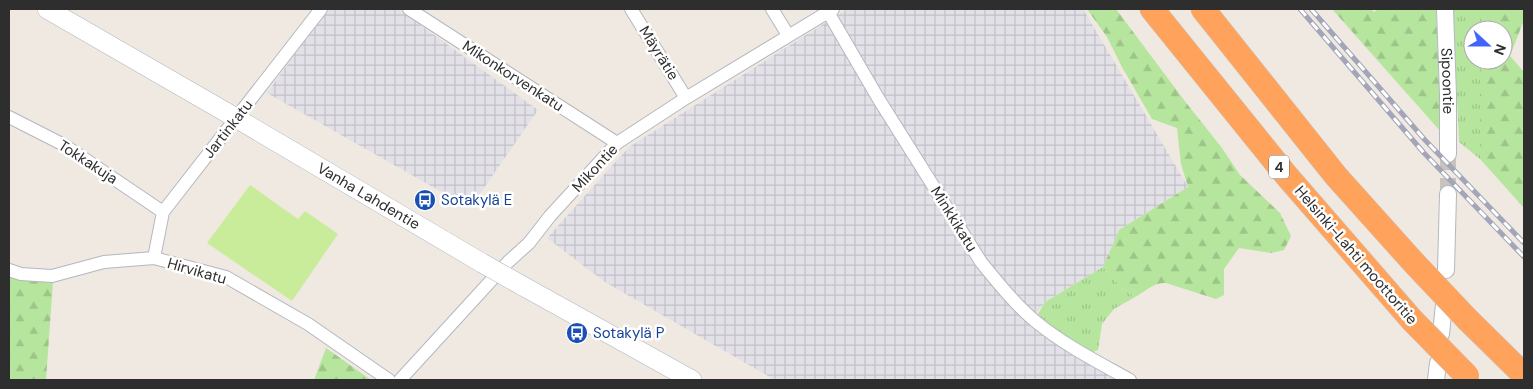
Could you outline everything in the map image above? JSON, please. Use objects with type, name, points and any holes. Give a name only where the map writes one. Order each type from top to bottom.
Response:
[{"type":"highway","name":"Helsinki-Lahti moottoritie","points":[[1152,9],[1286,175],[1412,320],[1469,378]]},
{"type":"highway","points":[[1204,9],[1336,176],[1415,264],[1524,375]]},
{"type":"main road","name":"Vanha Lahdentie","points":[[47,9],[482,263],[692,380]]},
{"type":"street","name":"Jartinkatu","points":[[154,258],[163,212],[321,9]]},
{"type":"street","name":"Mikonkorvenkatu","points":[[409,9],[617,143]]},
{"type":"street","name":"Mäyrätie","points":[[631,9],[686,98]]},
{"type":"street","points":[[772,9],[788,35]]},
{"type":"street","name":"Sipoontie","points":[[1445,9],[1448,154]]},
{"type":"street","name":"Mikontie","points":[[400,380],[503,268],[529,243],[550,216],[617,143],[686,98],[830,10]]},
{"type":"street","name":"Minkkikatu","points":[[830,10],[878,98],[981,262],[993,277],[1022,309],[1052,334],[1130,380]]},
{"type":"street","name":"Tokkakuja","points":[[9,117],[64,145],[163,212]]},
{"type":"street","points":[[1446,270],[1448,194]]},
{"type":"street","name":"Hirvikatu","points":[[9,270],[20,274],[52,276],[104,262],[154,258],[226,277],[308,324],[389,380]]},
{"type":"street","points":[[1441,334],[1444,304]]},
{"type":"street","points":[[1436,380],[1438,363]]},
{"type":"shaded area","points":[[327,9],[398,9],[538,110],[470,208],[267,93]]},
{"type":"shaded area","points":[[847,9],[1083,9],[1188,187],[1119,230],[1103,267],[1045,302],[1038,311],[1037,322],[1128,380],[775,380],[605,282],[547,238],[629,147]]},
{"type":"green space","points":[[1087,9],[1116,9],[1222,148],[1240,175],[1280,213],[1291,236],[1284,250],[1271,253],[1239,248],[1224,269],[1224,295],[1216,299],[1166,283],[1153,286],[1135,297],[1122,288],[1103,267],[1119,230],[1188,187],[1181,164],[1177,128],[1152,119],[1107,37]]},
{"type":"green space","points":[[1332,9],[1371,9],[1374,12],[1378,9],[1436,9],[1441,132]]},
{"type":"green space","points":[[1453,9],[1480,9],[1480,20],[1463,20],[1463,70],[1480,70],[1480,159],[1459,142]]},
{"type":"green space","points":[[1480,9],[1524,9],[1524,20],[1513,48],[1513,20],[1480,20]]},
{"type":"green space","points":[[1513,59],[1524,72],[1524,208],[1480,159],[1480,70],[1513,70]]},
{"type":"green space","points":[[250,185],[298,219],[305,211],[338,234],[292,301],[207,243]]},
{"type":"green space","points":[[1103,267],[1122,288],[1135,297],[1114,309],[1102,324],[1098,350],[1093,352],[1055,329],[1039,317],[1038,314],[1045,302]]},
{"type":"green space","points":[[9,276],[19,279],[53,282],[46,380],[9,380]]},
{"type":"green space","points":[[326,348],[371,380],[314,380]]},
{"type":"tunnel","points":[[1448,154],[1448,194]]},
{"type":"railway","points":[[1300,9],[1424,153],[1524,257]]},
{"type":"railway","points":[[1311,9],[1425,140],[1524,243]]},
{"type":"place","name":"Sotakylä E","points":[[425,200]]},
{"type":"place","name":"Sotakylä P","points":[[577,333]]}]
